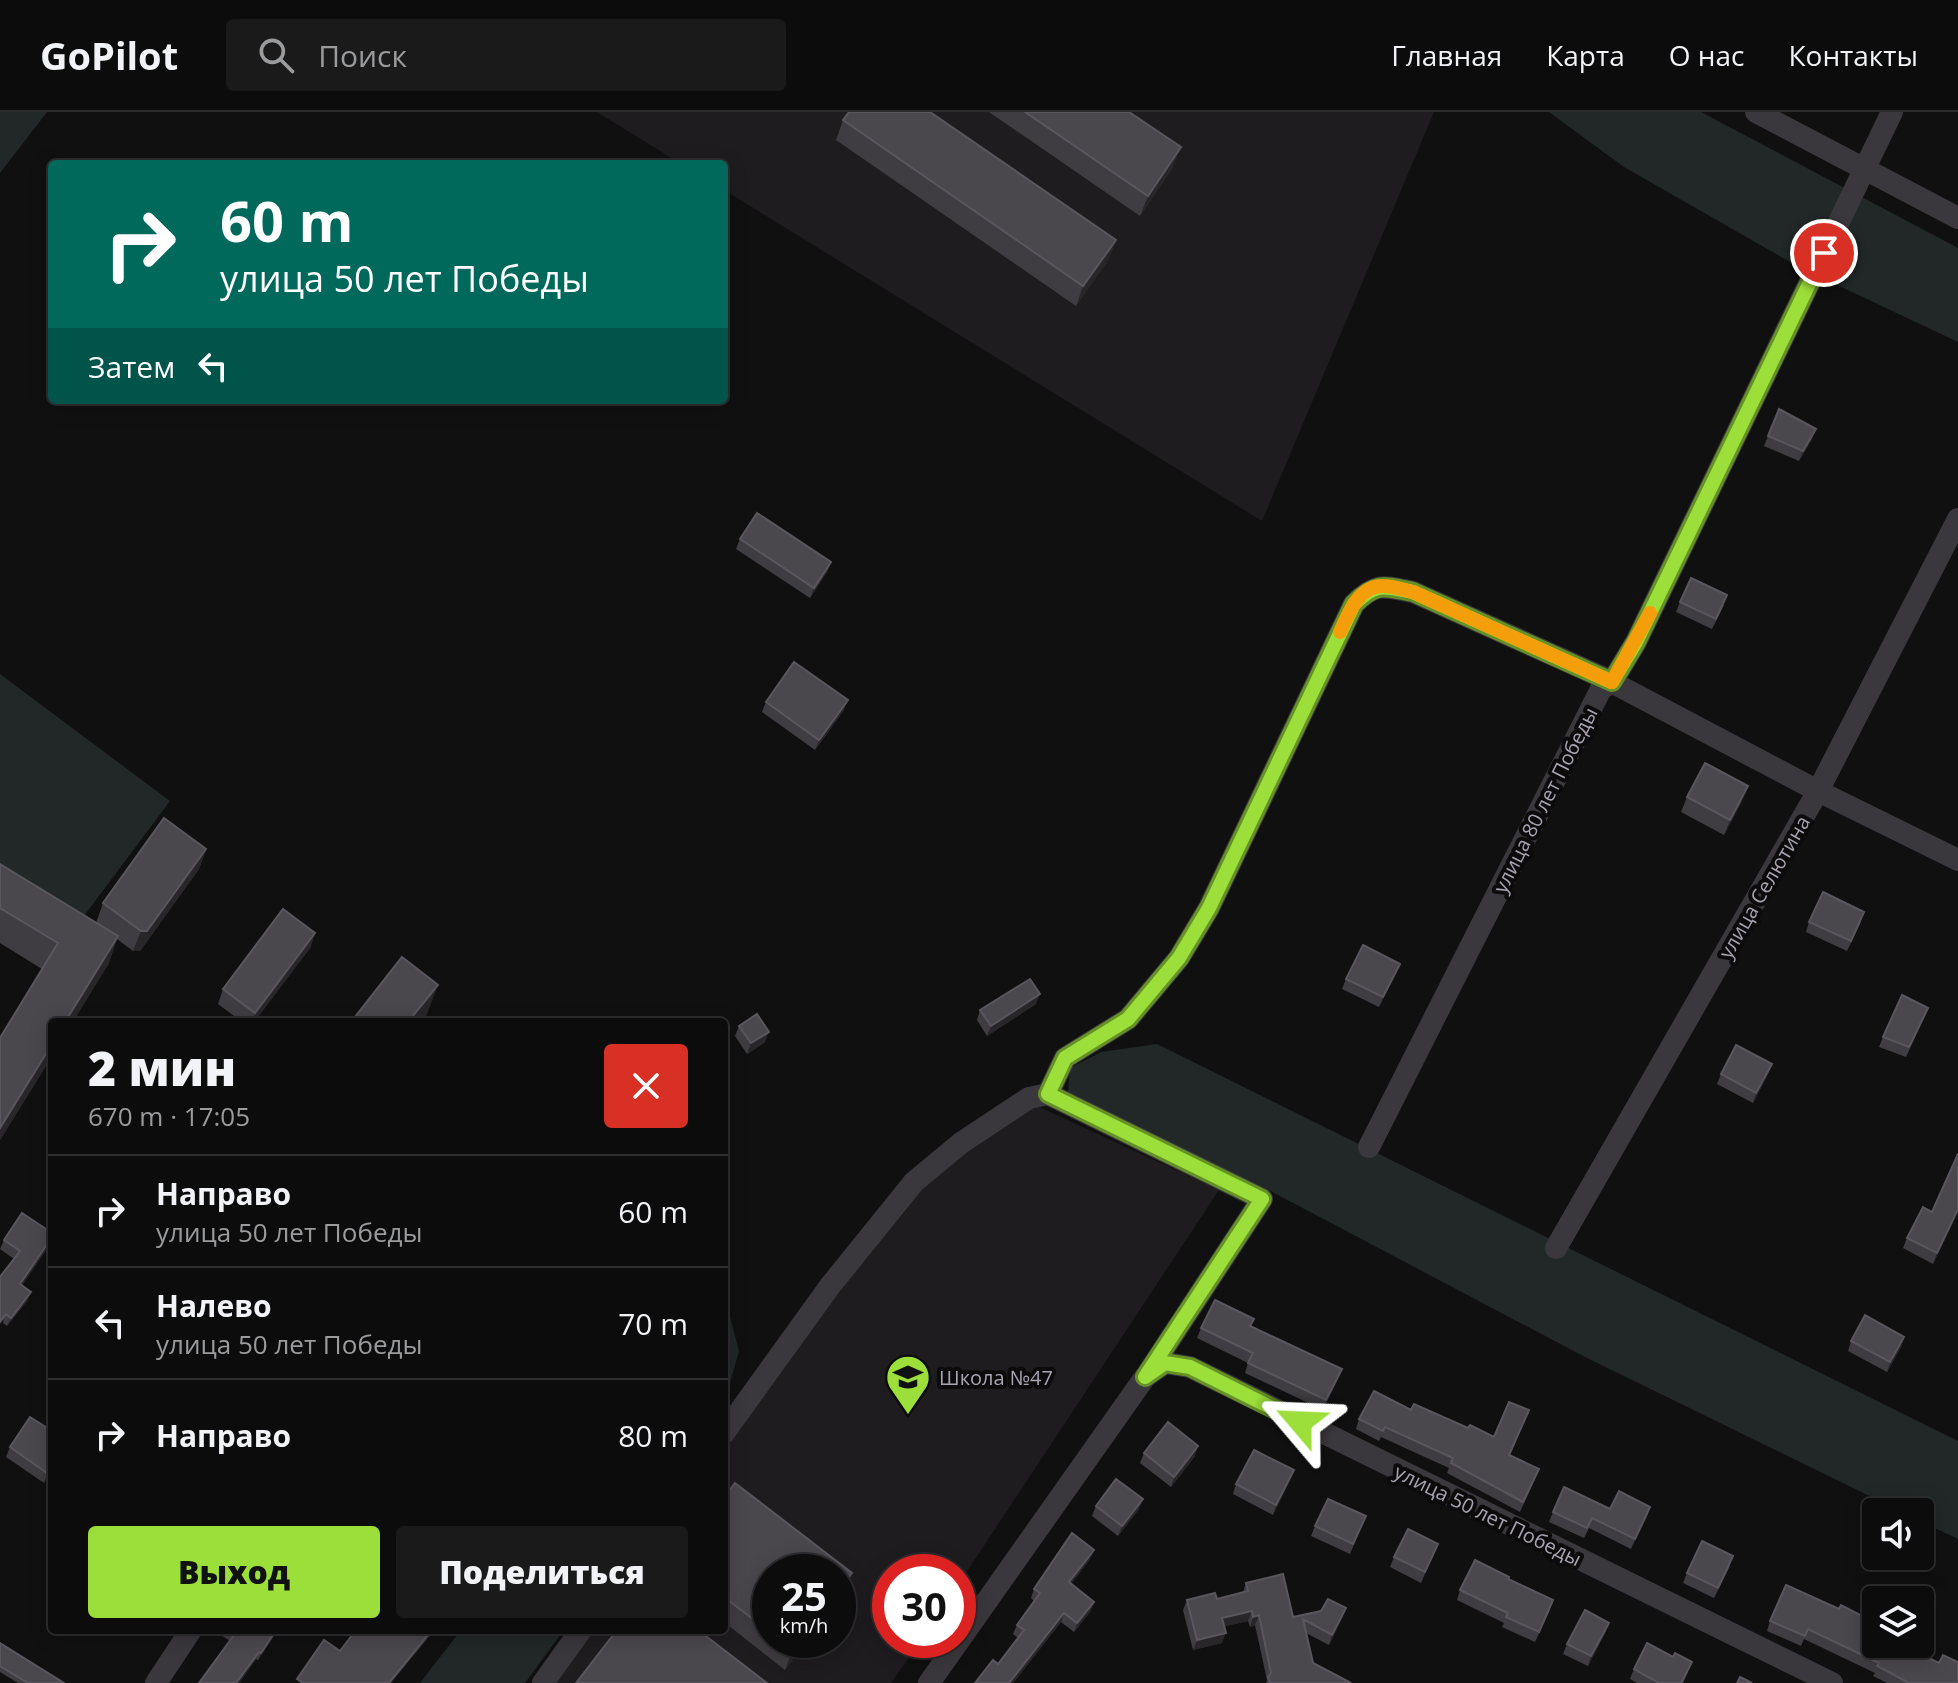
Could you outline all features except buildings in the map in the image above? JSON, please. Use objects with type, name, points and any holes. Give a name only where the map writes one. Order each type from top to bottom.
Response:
[{"type":"street","points":[[1756,112],[1958,218]]},
{"type":"street","name":"улица 80 лет Победы","points":[[1369,1147],[1601,689],[1612,682],[1636,642],[1892,112]]},
{"type":"street","name":"улица Селютина","points":[[1556,1248],[1818,791],[1958,519]]},
{"type":"street","points":[[1048,1094],[1065,1058],[1128,1019],[1179,958],[1209,908],[1354,604],[1368,590],[1381,586],[1413,592],[1612,682],[1818,791],[1958,860]]},
{"type":"street","points":[[728,1427],[822,1297],[914,1182],[961,1143],[1029,1098],[1048,1094],[1262,1199],[1145,1377],[929,1683]]},
{"type":"street","name":"улица 50 лет Победы","points":[[1145,1377],[1165,1363],[1190,1367],[1808,1678],[1832,1683]]},
{"type":"street","points":[[156,1683],[188,1634]]},
{"type":"street","points":[[543,1683],[578,1634]]},
{"type":"shaded area","points":[[0,112],[47,112],[0,173]]},
{"type":"shaded area","points":[[597,112],[1434,112],[1262,521],[728,192],[728,160],[675,160]]},
{"type":"shaded area","points":[[1549,112],[1701,112],[1958,248],[1958,342],[1797,266],[1624,167]]},
{"type":"shaded area","points":[[0,674],[170,801],[75,928],[0,874]]},
{"type":"shaded area","points":[[1157,1044],[1958,1441],[1958,1539],[1934,1528],[1934,1498],[1873,1498],[1585,1357],[1257,1184],[1233,1183],[1067,1103],[1070,1068],[1101,1052]]},
{"type":"shaded area","name":"Школа №47","points":[[1033,1104],[1219,1190],[976,1558],[976,1554],[872,1554],[872,1658],[908,1658],[891,1683],[552,1683],[588,1634],[728,1634],[728,1440],[920,1184]]},
{"type":"shaded area","points":[[728,1309],[739,1351],[728,1390]]},
{"type":"shaded area","points":[[458,1634],[561,1634],[525,1683],[420,1683]]},
{"type":"slow traffic","points":[[1340,632],[1354,604],[1368,590],[1381,586],[1413,592],[1612,682],[1650,613]]},
{"type":"place","name":"Школа №47","points":[[908,1416]]},
{"type":"route","points":[[1300,1422],[1190,1367],[1165,1363],[1145,1377],[1262,1199],[1048,1094],[1065,1058],[1128,1019],[1179,958],[1209,908],[1354,604],[1368,590],[1381,586],[1413,592],[1612,682],[1636,642],[1824,253]]}]
